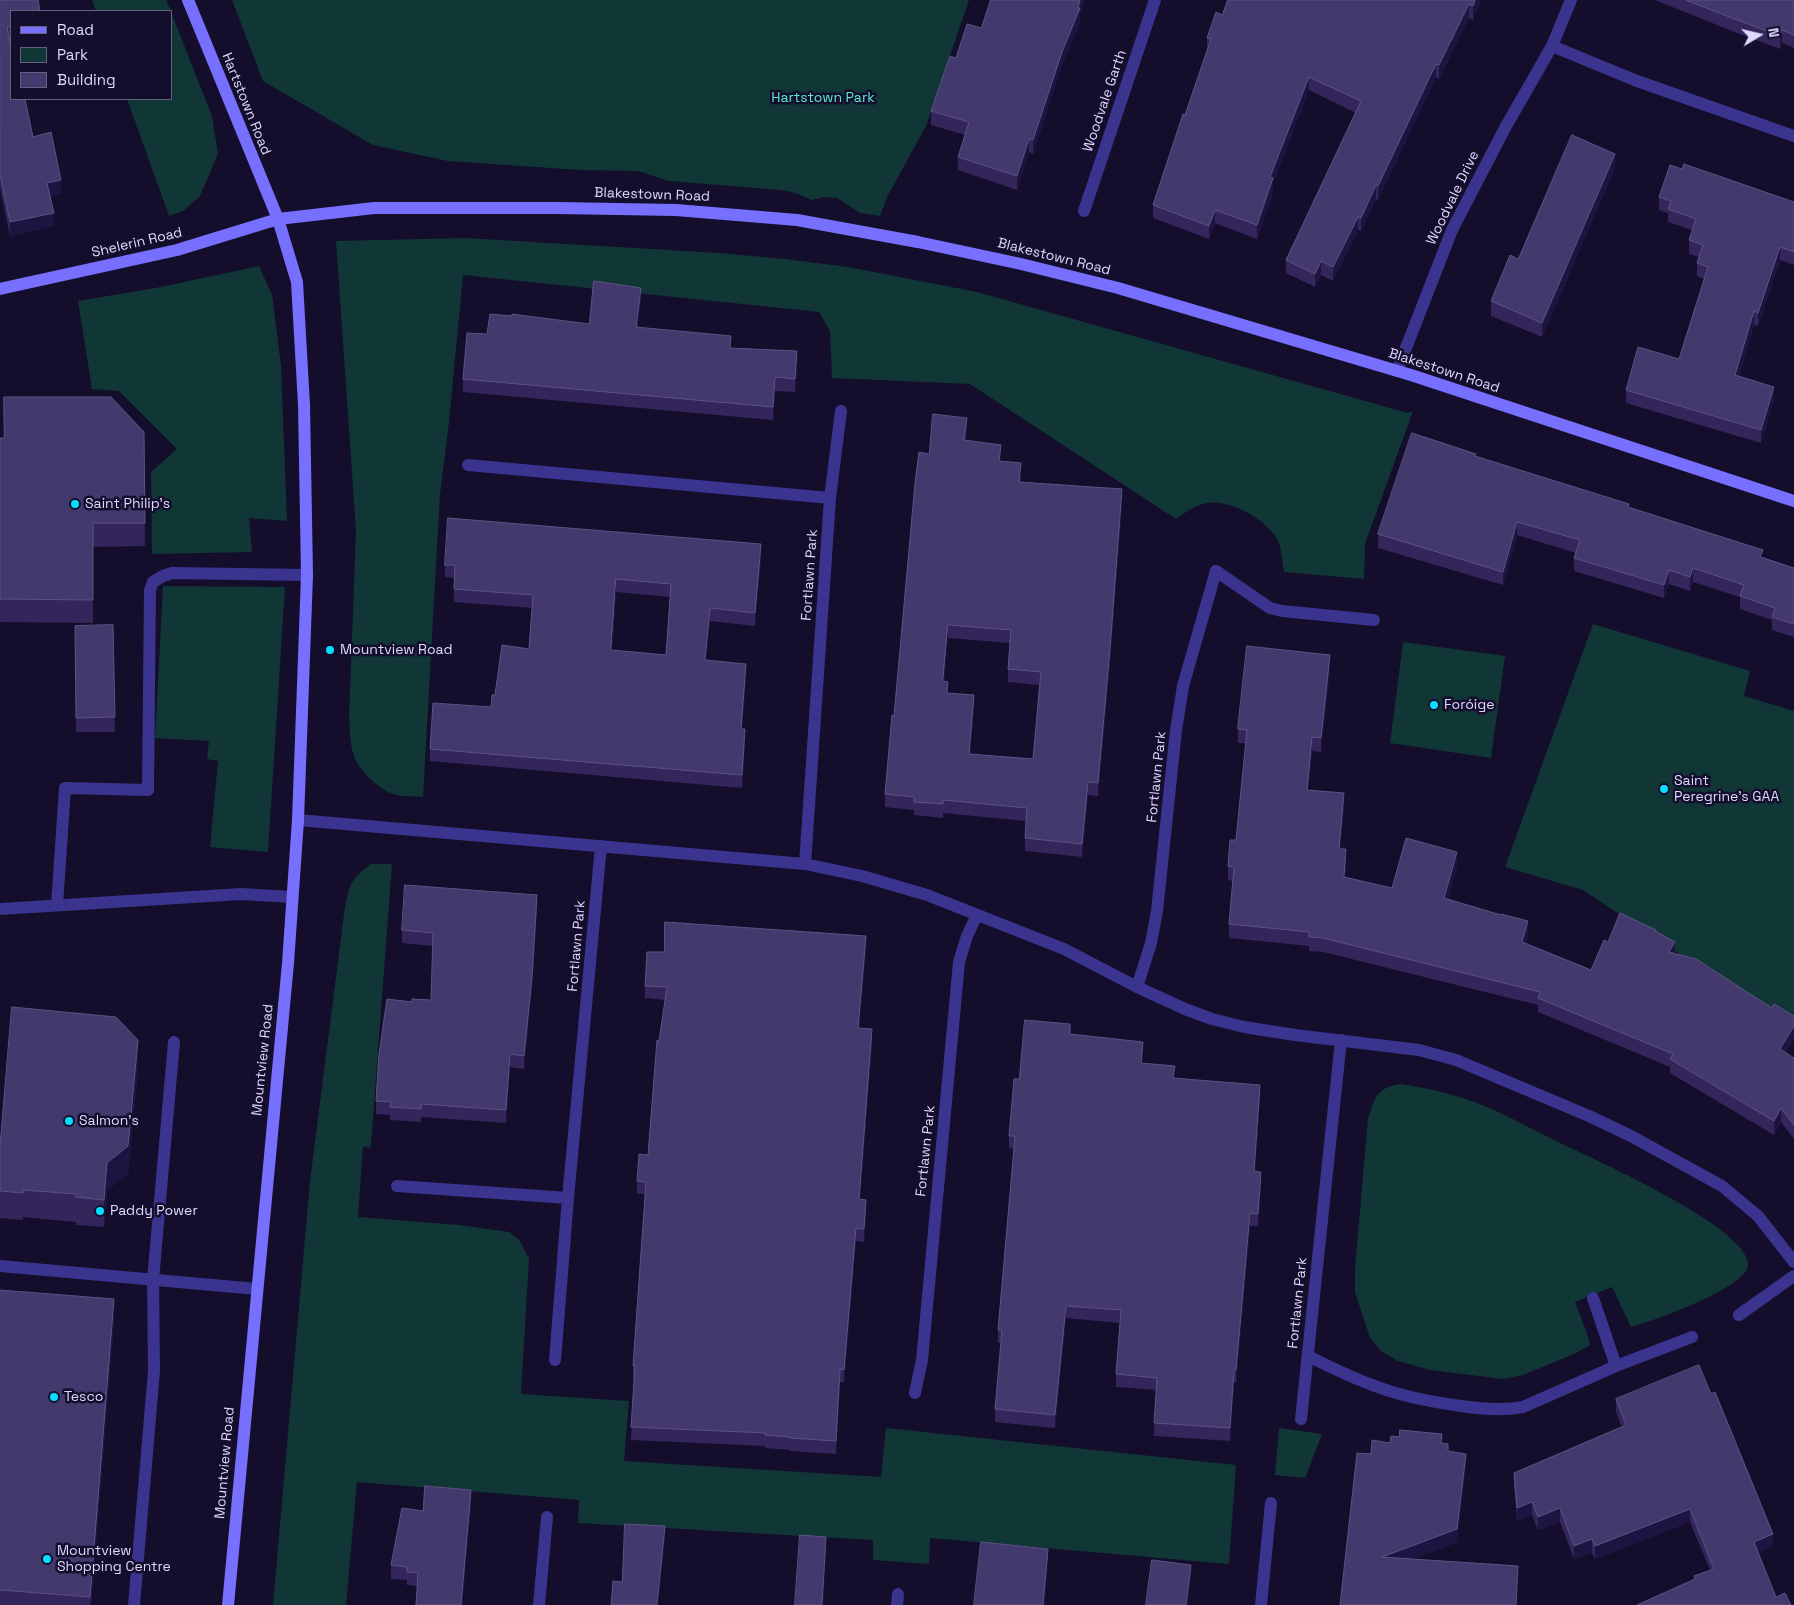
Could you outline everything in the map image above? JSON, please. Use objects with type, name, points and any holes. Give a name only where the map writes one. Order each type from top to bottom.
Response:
[{"type":"street","name":"Hartstown Road","points":[[188,0],[278,219]]},
{"type":"street","name":"Woodvale Garth","points":[[1084,210],[1155,0]]},
{"type":"street","name":"Woodvale Drive","points":[[1397,371],[1452,230],[1501,136],[1552,46],[1571,0]]},
{"type":"street","points":[[1552,46],[1637,81],[1794,136]]},
{"type":"street","name":"Blakestown Road","points":[[278,219],[374,208],[558,208],[705,211],[796,220],[918,242],[1021,264],[1118,288],[1206,313],[1397,371],[1794,501]]},
{"type":"street","name":"Shelerin Road","points":[[0,289],[177,250],[278,219]]},
{"type":"street","name":"Mountview Road","points":[[228,1605],[256,1289],[288,963],[298,820],[307,575],[304,405],[297,282],[278,219]]},
{"type":"street","name":"Fortlawn Park","points":[[805,864],[830,498],[841,411]]},
{"type":"street","points":[[468,465],[830,498]]},
{"type":"street","name":"Fortlawn Park","points":[[1137,987],[1151,943],[1157,911],[1176,730],[1183,686],[1216,571],[1270,608],[1374,620]]},
{"type":"street","points":[[57,905],[65,788],[148,790],[150,590],[153,582],[172,573],[307,575]]},
{"type":"street","points":[[298,820],[805,864],[862,876],[927,895],[1064,949],[1137,987],[1212,1019],[1295,1035],[1419,1050],[1456,1060],[1631,1136],[1722,1186],[1758,1216],[1794,1262]]},
{"type":"street","name":"Fortlawn Park","points":[[555,1360],[601,846]]},
{"type":"street","points":[[0,909],[240,894],[292,897]]},
{"type":"street","name":"Fortlawn Park","points":[[915,1393],[922,1353],[959,962],[967,936],[977,915]]},
{"type":"street","name":"Fortlawn Park","points":[[1301,1419],[1341,1040]]},
{"type":"street","points":[[134,1605],[154,1371],[153,1280],[174,1042]]},
{"type":"street","points":[[397,1186],[568,1198]]},
{"type":"street","points":[[0,1266],[256,1289]]},
{"type":"street","points":[[1739,1315],[1794,1276]]},
{"type":"street","points":[[1593,1298],[1616,1366]]},
{"type":"street","points":[[1308,1356],[1376,1387],[1403,1395],[1431,1402],[1490,1410],[1508,1410],[1523,1407],[1616,1366],[1692,1337]]},
{"type":"street","points":[[1261,1605],[1271,1502]]},
{"type":"street","points":[[539,1605],[547,1517]]},
{"type":"green space","points":[[92,0],[166,0],[171,10],[96,10]]},
{"type":"green space","name":"Hartstown Park","points":[[232,0],[969,0],[926,126],[888,195],[880,216],[860,213],[837,198],[824,197],[812,200],[796,193],[781,190],[669,181],[638,171],[580,170],[448,161],[373,145],[263,81]]},
{"type":"green space","points":[[172,15],[212,116],[218,154],[200,196],[183,211],[169,216],[127,100],[172,100]]},
{"type":"green space","points":[[465,238],[719,253],[848,267],[977,292],[1408,413],[1413,411],[1365,544],[1364,579],[1284,572],[1278,541],[1273,533],[1247,513],[1226,504],[1207,503],[1187,511],[1176,519],[970,384],[832,378],[830,331],[819,312],[463,275],[440,494],[423,797],[396,795],[381,787],[363,771],[355,759],[351,740],[349,718],[356,531],[336,241]]},
{"type":"green space","points":[[259,266],[272,295],[281,366],[287,521],[249,518],[252,552],[152,554],[151,472],[177,449],[119,391],[92,389],[78,301],[161,287]]},
{"type":"green space","points":[[163,586],[285,587],[268,852],[210,847],[218,761],[207,759],[209,741],[155,738]]},
{"type":"green space","name":"Saint Peregrine's GAA","points":[[1593,624],[1750,671],[1744,696],[1794,711],[1794,1030],[1583,890],[1505,867]]},
{"type":"green space","points":[[1403,642],[1505,656],[1491,758],[1390,743]]},
{"type":"green space","points":[[371,864],[392,864],[371,1144],[370,1148],[363,1146],[358,1217],[459,1225],[509,1232],[520,1241],[529,1259],[521,1394],[629,1401],[624,1461],[881,1477],[886,1428],[1236,1465],[1229,1564],[930,1538],[929,1564],[873,1560],[873,1540],[578,1523],[579,1500],[357,1482],[346,1605],[273,1605],[310,1181],[344,914],[351,885],[358,875]]},
{"type":"green space","points":[[1401,1084],[1447,1093],[1504,1114],[1664,1194],[1723,1232],[1742,1249],[1748,1265],[1744,1274],[1717,1293],[1677,1311],[1631,1327],[1612,1287],[1575,1302],[1590,1345],[1574,1354],[1523,1375],[1503,1379],[1430,1370],[1398,1361],[1381,1351],[1370,1338],[1355,1292],[1355,1268],[1368,1118],[1378,1094],[1386,1088]]},
{"type":"green space","points":[[1279,1428],[1322,1434],[1305,1478],[1275,1475]]},
{"type":"building","points":[[0,0],[38,0],[40,10],[10,10],[10,26],[7,27],[10,42],[10,100],[25,100],[33,137],[51,132],[61,180],[47,183],[54,213],[10,222],[0,174]]},
{"type":"building","points":[[991,0],[1080,0],[1078,8],[1080,8],[1062,52],[1033,140],[1029,139],[1017,176],[958,157],[969,122],[931,111],[950,56],[956,58],[967,24],[981,28]]},
{"type":"building","points":[[1228,0],[1475,0],[1473,6],[1469,4],[1439,65],[1436,64],[1378,186],[1376,185],[1361,218],[1358,217],[1333,267],[1321,261],[1315,274],[1286,260],[1361,101],[1309,77],[1270,177],[1273,178],[1257,225],[1215,210],[1209,226],[1153,205],[1183,114],[1185,115],[1211,39],[1207,38],[1216,12],[1222,15]]},
{"type":"building","points":[[1686,0],[1794,0],[1794,35],[1782,30],[1780,36]]},
{"type":"building","points":[[1572,135],[1615,154],[1542,323],[1491,301],[1510,255],[1518,259]]},
{"type":"building","points":[[1684,164],[1794,202],[1794,252],[1780,247],[1758,313],[1754,311],[1735,375],[1774,387],[1761,430],[1626,390],[1638,347],[1679,359],[1708,267],[1697,263],[1703,245],[1689,240],[1696,219],[1668,209],[1671,201],[1659,197],[1670,165],[1682,169]]},
{"type":"building","points":[[594,281],[641,288],[636,327],[731,336],[730,348],[797,351],[795,379],[775,377],[773,407],[463,379],[467,333],[487,334],[490,314],[512,316],[512,314],[589,324]]},
{"type":"building","name":"Saint Philip's","points":[[4,397],[111,397],[144,432],[145,523],[93,523],[93,600],[0,599],[0,438],[4,438]]},
{"type":"building","points":[[933,414],[967,418],[964,440],[1001,445],[999,461],[1021,463],[1019,482],[1122,489],[1098,783],[1088,782],[1082,844],[1025,838],[1027,808],[943,800],[943,804],[914,802],[914,797],[885,794],[919,452],[929,454]],"holes":[[[948,625],[1011,630],[1008,669],[1041,672],[1033,759],[969,754],[974,695],[947,693],[948,682],[943,681]]]},
{"type":"building","points":[[1412,433],[1476,454],[1475,456],[1629,504],[1628,507],[1763,550],[1760,557],[1794,568],[1794,624],[1772,617],[1775,608],[1740,596],[1744,585],[1693,568],[1690,577],[1669,570],[1664,585],[1574,558],[1580,540],[1517,522],[1503,572],[1378,534]]},
{"type":"building","points":[[448,518],[761,544],[755,613],[710,608],[705,660],[746,664],[741,729],[745,729],[742,775],[430,749],[433,703],[491,707],[492,695],[495,695],[502,645],[529,649],[533,595],[454,589],[455,565],[445,565]],"holes":[[[616,579],[671,584],[666,655],[611,650]]]},
{"type":"building","points":[[113,625],[115,717],[76,718],[75,626]]},
{"type":"building","points":[[1247,646],[1330,655],[1321,738],[1312,737],[1307,790],[1344,793],[1339,849],[1346,849],[1344,877],[1392,888],[1406,838],[1457,852],[1444,898],[1528,921],[1522,942],[1591,970],[1604,940],[1608,942],[1620,913],[1656,930],[1675,942],[1669,952],[1696,959],[1772,1008],[1774,1004],[1794,1016],[1794,1026],[1780,1049],[1794,1058],[1794,1125],[1781,1108],[1774,1121],[1670,1059],[1673,1054],[1538,998],[1540,992],[1323,938],[1309,937],[1309,932],[1229,924],[1234,867],[1228,866],[1230,840],[1236,840],[1247,730],[1238,729]]},
{"type":"building","points":[[405,885],[537,895],[532,977],[524,1056],[510,1054],[506,1110],[421,1104],[421,1109],[390,1107],[391,1102],[376,1101],[379,1054],[387,999],[412,1002],[412,999],[431,1000],[433,933],[402,930]]},
{"type":"building","points":[[665,922],[866,936],[858,1028],[872,1029],[859,1199],[866,1200],[864,1229],[856,1228],[844,1370],[840,1369],[836,1441],[790,1438],[765,1435],[766,1433],[631,1427],[635,1366],[633,1366],[646,1182],[637,1181],[639,1154],[648,1155],[657,1040],[659,1041],[667,987],[645,986],[647,952],[664,952]]},
{"type":"building","name":"Salmon's","points":[[12,1007],[116,1017],[138,1040],[128,1146],[107,1163],[104,1200],[76,1197],[76,1194],[23,1190],[23,1193],[0,1191],[0,1147]]},
{"type":"building","points":[[1025,1020],[1070,1024],[1070,1034],[1143,1042],[1141,1063],[1175,1066],[1173,1078],[1260,1085],[1254,1171],[1261,1172],[1258,1214],[1250,1213],[1230,1428],[1154,1423],[1157,1378],[1116,1374],[1121,1310],[1066,1306],[1055,1415],[995,1409],[1002,1330],[998,1330],[1015,1136],[1009,1136],[1014,1079],[1019,1079]]},
{"type":"building","points":[[0,1290],[114,1299],[90,1597],[0,1590]]},
{"type":"building","points":[[1699,1365],[1711,1394],[1715,1392],[1773,1534],[1754,1542],[1776,1597],[1785,1593],[1791,1605],[1637,1605],[1695,1579],[1694,1576],[1714,1569],[1690,1509],[1595,1546],[1592,1539],[1574,1546],[1560,1508],[1538,1517],[1532,1502],[1517,1508],[1514,1473],[1626,1425],[1616,1399]]},
{"type":"building","points":[[1400,1430],[1442,1434],[1441,1443],[1448,1444],[1448,1451],[1466,1454],[1457,1529],[1382,1557],[1518,1566],[1516,1605],[1340,1605],[1357,1453],[1371,1454],[1372,1440],[1390,1443],[1391,1436],[1399,1437]]},
{"type":"building","points":[[425,1486],[471,1490],[461,1605],[416,1605],[418,1573],[407,1572],[407,1567],[391,1565],[402,1508],[423,1511]]},
{"type":"building","points":[[625,1524],[665,1526],[657,1605],[611,1605],[613,1581],[622,1582]]},
{"type":"building","points":[[800,1535],[826,1537],[822,1605],[795,1605]]},
{"type":"building","points":[[981,1542],[1048,1549],[1043,1605],[974,1605]]},
{"type":"building","points":[[1152,1560],[1191,1565],[1186,1605],[1146,1605]]},
{"type":"place","name":"Saint Philip's","points":[[75,504]]},
{"type":"place","name":"Mountview Road","points":[[330,650]]},
{"type":"place","name":"Foróige","points":[[1434,705]]},
{"type":"place","name":"Saint Peregrine's GAA","points":[[1664,789]]},
{"type":"place","name":"Salmon's","points":[[69,1121]]},
{"type":"place","name":"Paddy Power","points":[[100,1211]]},
{"type":"place","name":"Tesco","points":[[54,1397]]},
{"type":"place","name":"Mountview Shopping Centre","points":[[47,1559]]}]
